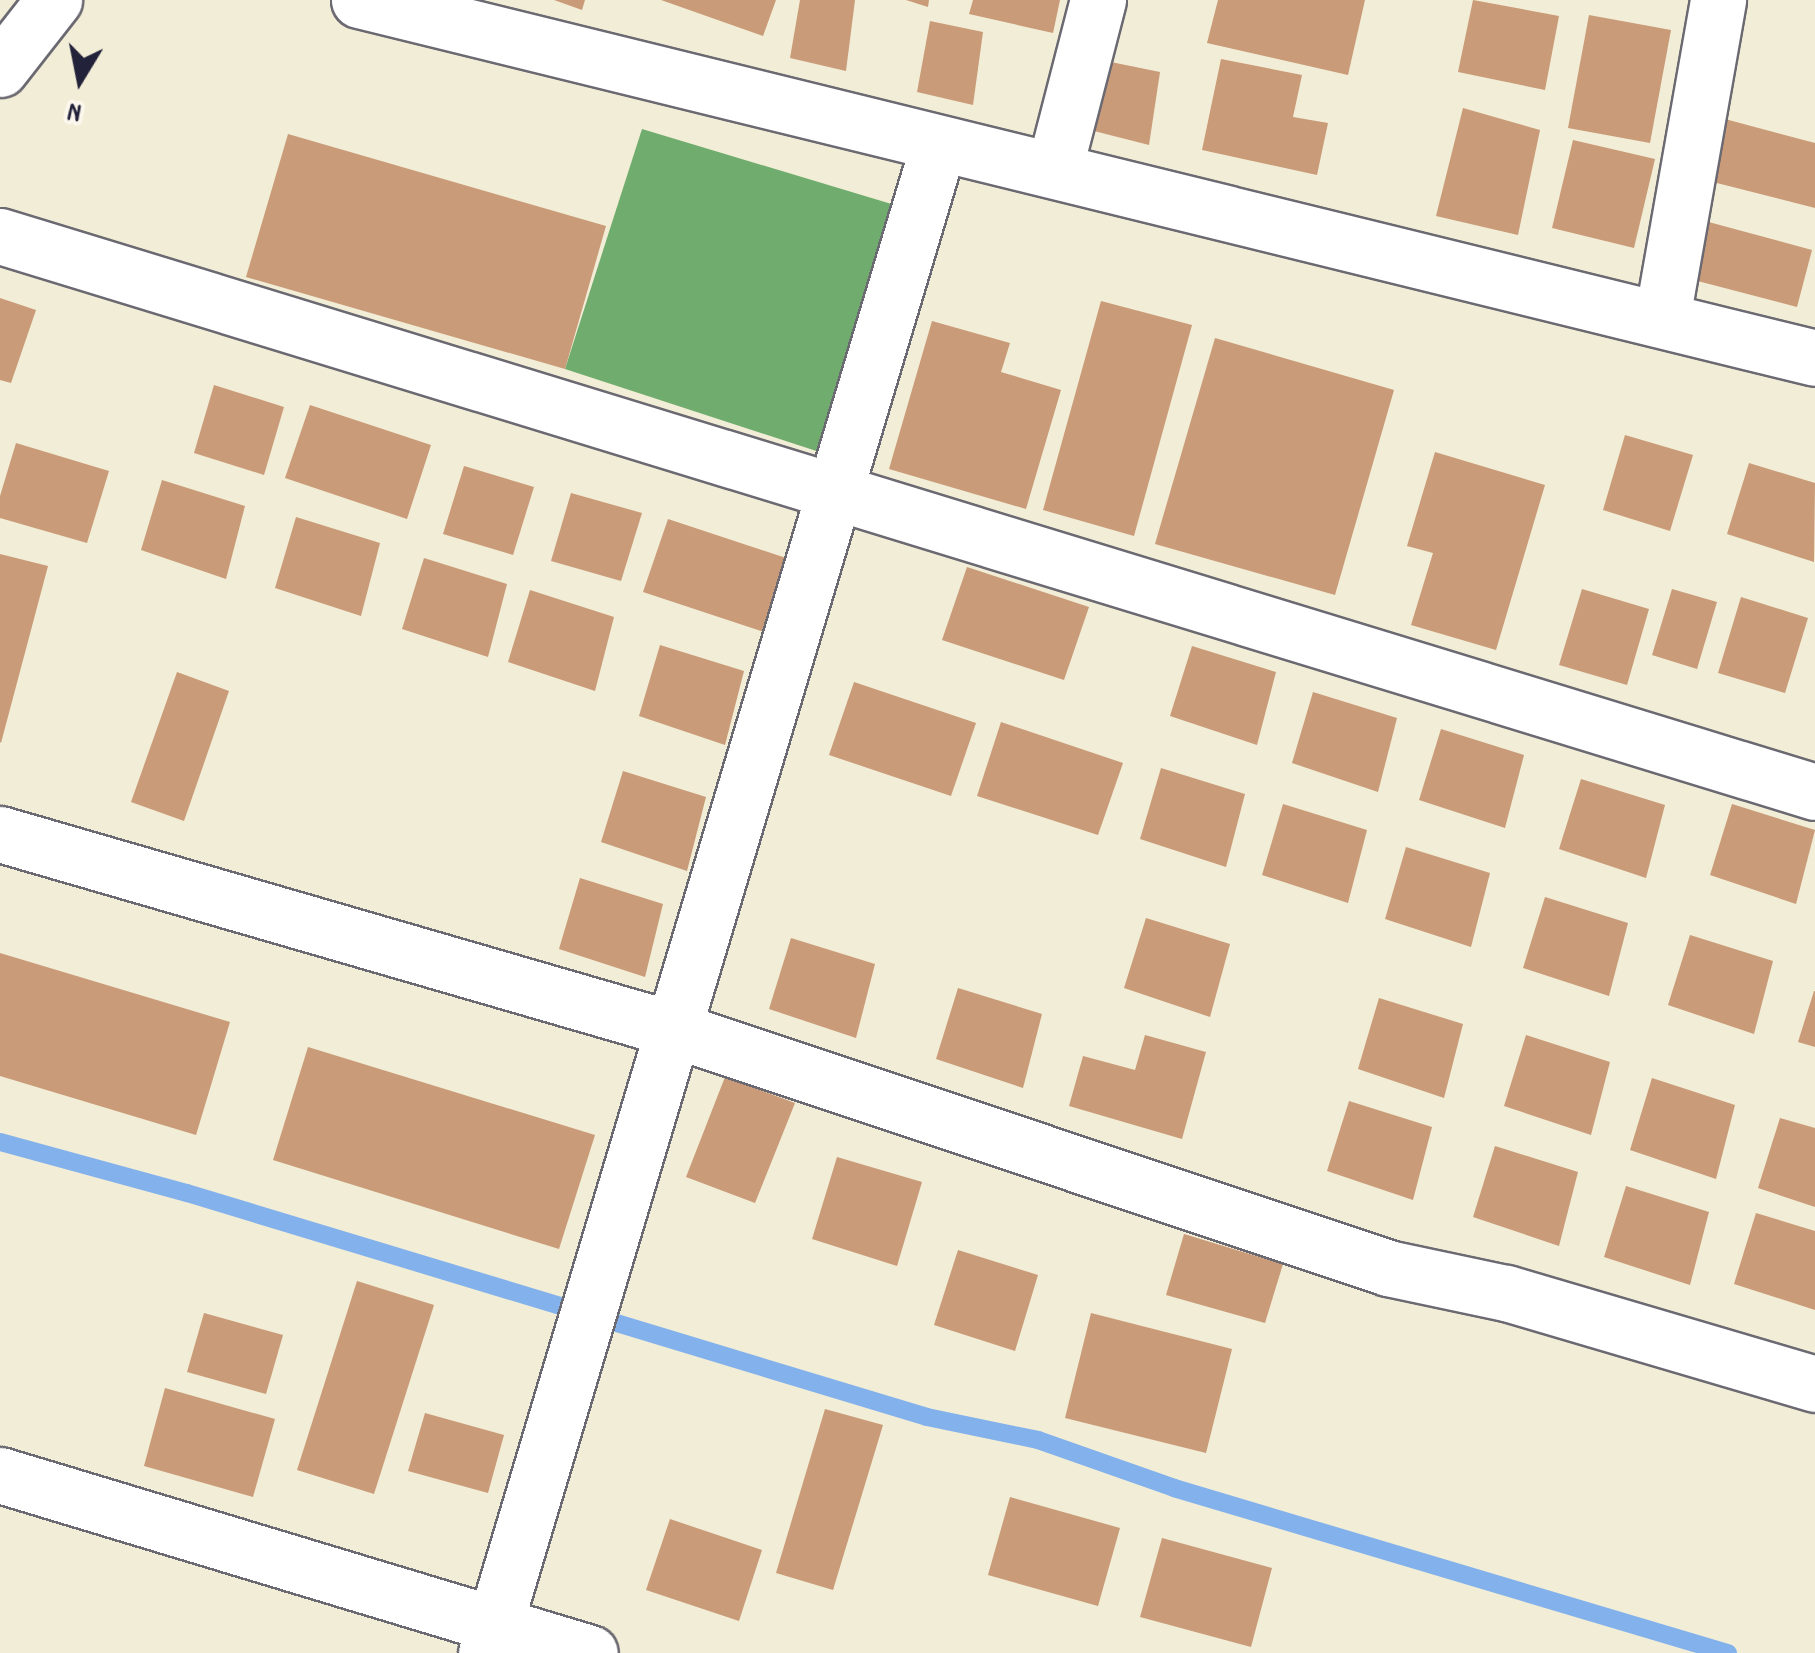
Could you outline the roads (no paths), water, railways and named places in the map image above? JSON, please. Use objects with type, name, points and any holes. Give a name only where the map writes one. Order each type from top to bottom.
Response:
[{"type":"street","points":[[0,69],[54,0]]},
{"type":"street","points":[[359,0],[1815,358]]},
{"type":"street","points":[[1054,170],[1098,0]]},
{"type":"street","points":[[1662,318],[1718,0]]},
{"type":"street","points":[[490,1639],[676,1030],[939,142]]},
{"type":"street","points":[[0,236],[835,488],[1815,792]]},
{"type":"street","points":[[0,834],[676,1030],[1388,1268],[1506,1293],[1815,1384]]},
{"type":"street","points":[[0,1475],[490,1639],[590,1653]]},
{"type":"waterway","points":[[0,1142],[187,1193],[927,1417],[1038,1440],[1174,1488],[1728,1653]]}]
